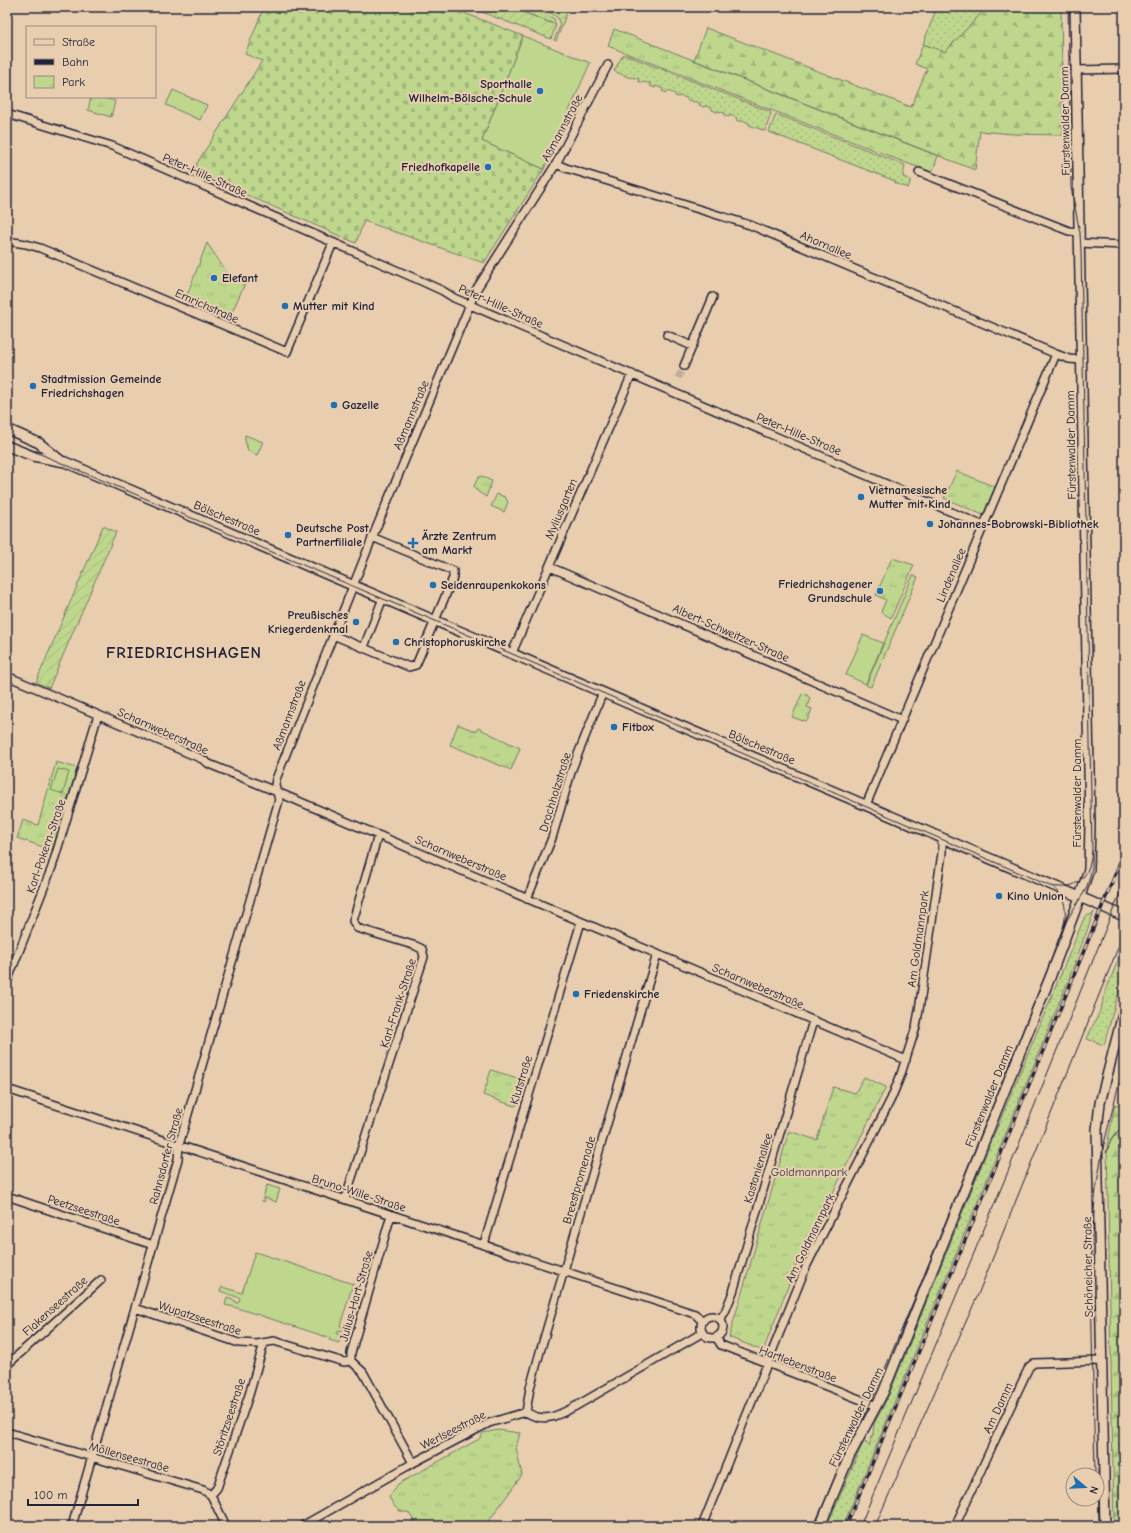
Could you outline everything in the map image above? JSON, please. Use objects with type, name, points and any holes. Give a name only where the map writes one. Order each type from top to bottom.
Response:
[{"type":"main road","name":"Fürstenwalder Damm","points":[[820,1526],[849,1457],[877,1406],[1051,975],[1089,869],[1090,824],[1075,7]]},
{"type":"main road","name":"Bölschestraße","points":[[7,429],[39,443],[62,461]]},
{"type":"main road","name":"Bölschestraße","points":[[7,446],[35,457],[62,461],[1124,916]]},
{"type":"main road","name":"Schöneicher Straße","points":[[1105,1526],[1098,1117],[1100,1103],[1124,1010]]},
{"type":"street","name":"Aßmannstraße","points":[[276,792],[276,779],[372,537],[476,290],[556,164],[608,65]]},
{"type":"street","points":[[1076,70],[1124,69]]},
{"type":"street","name":"Peter-Hille-Straße","points":[[7,114],[112,146],[470,304],[984,526]]},
{"type":"street","name":"Ahornallee","points":[[556,164],[564,168],[750,224],[1056,354],[1069,359],[1081,360]]},
{"type":"street","points":[[919,172],[1069,231],[1079,232]]},
{"type":"street","name":"Emrichstraße","points":[[7,241],[40,248],[287,352],[333,243]]},
{"type":"street","points":[[1079,243],[1124,245]]},
{"type":"street","points":[[684,366],[713,297]]},
{"type":"street","points":[[667,336],[692,346]]},
{"type":"street","name":"Lindenallee","points":[[866,805],[1056,354]]},
{"type":"street","name":"Myliusgarten","points":[[512,653],[632,374]]},
{"type":"street","points":[[333,635],[409,667],[416,665],[453,578],[453,571],[372,537]]},
{"type":"street","name":"Albert-Schweitzer-Straße","points":[[550,567],[902,720]]},
{"type":"street","points":[[364,647],[383,598]]},
{"type":"street","name":"Scharnweberstraße","points":[[7,676],[200,758],[209,764],[906,1060]]},
{"type":"street","name":"Drachholzstraße","points":[[527,899],[548,851],[572,769],[603,692]]},
{"type":"street","name":"Karl-Pokern-Straße","points":[[7,982],[52,867],[98,715]]},
{"type":"street","name":"Rahnsdorfer Straße","points":[[72,1526],[178,1158],[179,1145],[279,800],[276,792]]},
{"type":"street","name":"Karl-Frank-Straße","points":[[345,1199],[424,957],[422,949],[416,946],[357,928],[354,924],[353,921],[378,835]]},
{"type":"street","name":"Am Goldmannpark","points":[[702,1526],[806,1267],[891,1098],[906,1060],[916,1027],[923,988],[942,853],[942,838]]},
{"type":"street","name":"Klutstraße","points":[[484,1244],[581,922]]},
{"type":"street","name":"Breestpromenade","points":[[526,1412],[530,1388],[657,954]]},
{"type":"street","name":"Kastanienallee","points":[[720,1319],[733,1292],[813,1021]]},
{"type":"street","name":"Bruno-Wille-Straße","points":[[7,1089],[564,1270],[695,1314],[702,1321]]},
{"type":"street","name":"Peetzseestraße","points":[[7,1196],[153,1245]]},
{"type":"street","name":"Julius-Hart-Straße","points":[[391,1215],[351,1353],[351,1361],[362,1372],[413,1463]]},
{"type":"street","name":"Flakenseestraße","points":[[7,1365],[101,1280]]},
{"type":"street","name":"Wupatzseestraße","points":[[135,1308],[239,1343],[252,1344],[274,1341],[344,1362],[351,1361]]},
{"type":"street","points":[[715,1316],[720,1319],[723,1329],[720,1334],[711,1338],[702,1333],[700,1327],[705,1317],[715,1316]]},
{"type":"street","points":[[526,1412],[539,1419],[560,1414],[702,1333]]},
{"type":"street","name":"Hartlebenstraße","points":[[716,1337],[721,1345],[877,1406]]},
{"type":"street","name":"Störitzseestraße","points":[[211,1495],[217,1488],[249,1395],[264,1347],[264,1342]]},
{"type":"street","name":"Am Damm","points":[[955,1526],[1029,1367],[1034,1363],[1102,1361]]},
{"type":"street","name":"Werlseestraße","points":[[302,1526],[413,1463],[489,1423],[526,1412]]},
{"type":"street","name":"Möllenseestraße","points":[[7,1432],[91,1458],[199,1488],[211,1495]]},
{"type":"street","points":[[211,1495],[226,1526]]},
{"type":"green space","points":[[264,7],[449,7],[523,36],[482,141],[544,169],[484,263],[364,221],[356,243],[192,171],[262,61],[245,54]]},
{"type":"green space","points":[[469,7],[510,7],[556,25],[551,39]]},
{"type":"green space","points":[[511,7],[535,7],[554,19],[556,25]]},
{"type":"green space","points":[[542,7],[569,7],[556,41],[554,40],[560,26],[558,18]]},
{"type":"green space","points":[[937,7],[987,7],[945,52],[923,44]]},
{"type":"green space","points":[[987,7],[1061,7],[1063,135],[1013,134],[980,131],[975,170],[694,60],[706,28],[911,107],[927,69],[915,64],[923,44],[945,52]]},
{"type":"green space","points":[[614,29],[938,156],[932,173],[608,46]]},
{"type":"green space","name":"Sporthalle Wilhelm-Bölsche-Schule","points":[[523,36],[590,63],[544,169],[482,141]]},
{"type":"green space","points":[[623,55],[771,112],[765,131],[749,125],[749,123],[742,120],[741,122],[736,120],[737,118],[730,115],[729,117],[724,115],[725,113],[717,112],[712,110],[712,108],[699,105],[700,103],[687,100],[687,98],[680,96],[675,96],[675,94],[668,91],[667,93],[662,91],[663,89],[656,86],[655,88],[650,86],[651,84],[638,81],[639,79],[630,78],[614,71]]},
{"type":"green space","points":[[173,90],[207,105],[200,120],[166,105]]},
{"type":"green space","points":[[91,98],[104,98],[115,101],[111,117],[88,110]]},
{"type":"green space","points":[[776,114],[905,165],[903,177],[911,180],[908,188],[895,183],[895,181],[769,132]]},
{"type":"green space","points":[[207,243],[227,273],[246,281],[229,319],[194,304],[190,306],[184,303]]},
{"type":"green space","points":[[245,435],[263,442],[257,455],[248,451]]},
{"type":"green space","points":[[957,471],[995,487],[983,515],[944,498]]},
{"type":"green space","points":[[481,476],[492,481],[486,497],[477,491],[474,486],[478,478]]},
{"type":"green space","points":[[497,494],[505,497],[508,502],[504,512],[491,506]]},
{"type":"green space","points":[[103,526],[116,532],[49,688],[36,682]]},
{"type":"green space","points":[[892,558],[914,565],[891,618],[881,612],[886,600],[876,595]]},
{"type":"green space","points":[[913,575],[918,577],[871,687],[866,685]]},
{"type":"green space","points":[[863,635],[883,643],[866,684],[846,675]]},
{"type":"green space","points":[[805,693],[810,698],[807,707],[812,709],[807,721],[803,721],[792,717],[802,694]]},
{"type":"green space","points":[[458,724],[476,732],[478,728],[520,748],[511,770],[450,745]]},
{"type":"green space","points":[[56,762],[77,768],[52,850],[17,838],[23,820],[38,825]]},
{"type":"green space","points":[[58,769],[69,772],[63,794],[51,790]]},
{"type":"green space","points":[[1094,912],[1068,981],[1004,1138],[843,1526],[827,1526],[862,1445],[866,1441],[869,1446],[874,1424],[893,1385],[980,1169],[1085,916],[1093,914]]},
{"type":"green space","points":[[1124,945],[1124,972],[1104,1045],[1087,1039],[1099,1013],[1103,998]]},
{"type":"green space","points":[[491,1070],[524,1080],[517,1105],[514,1106],[483,1095]]},
{"type":"green space","name":"Goldmannpark","points":[[864,1077],[886,1087],[796,1266],[763,1351],[729,1337],[789,1131],[817,1140],[833,1087],[855,1093]]},
{"type":"green space","points":[[1115,1104],[1124,1107],[1124,1526],[1114,1526],[1107,1146]]},
{"type":"green space","points":[[267,1185],[280,1189],[276,1202],[266,1198],[264,1202],[262,1201]]},
{"type":"green space","points":[[255,1252],[353,1284],[340,1326],[345,1328],[344,1331],[338,1330],[337,1334],[341,1335],[339,1343],[329,1340],[330,1338],[225,1305],[227,1298],[238,1303],[240,1298],[220,1291],[222,1287],[242,1293]]},
{"type":"green space","points":[[498,1430],[520,1433],[516,1448],[522,1475],[485,1526],[410,1526],[413,1519],[408,1512],[398,1510],[389,1497],[398,1484],[479,1439],[483,1433]]},
{"type":"tunnel","points":[[678,378],[684,366]]},
{"type":"tram line","points":[[1061,936],[1067,920],[1086,889],[1092,867],[1081,252],[1080,233],[1071,187],[1068,7]]},
{"type":"tram line","points":[[7,440],[452,628],[1050,886],[1068,886],[1075,884],[1080,880],[1085,875],[1088,868],[1092,851]]},
{"type":"tram line","points":[[860,1526],[1007,1174],[1124,883]]},
{"type":"tram line","points":[[815,1526],[847,1446],[870,1404],[919,1288],[1061,936],[1065,922],[1064,902],[1058,891],[1052,886]]},
{"type":"tram line","points":[[875,1526],[977,1297],[1124,933]]},
{"type":"tram line","points":[[1095,1467],[1091,1285],[1092,1232],[1096,1189],[1103,1148],[1124,1063]]},
{"type":"tram line","points":[[1106,1153],[1111,1140],[1124,1124]]},
{"type":"tram line","points":[[1099,1507],[1099,1526]]},
{"type":"railway","points":[[846,1526],[1124,853]]},
{"type":"place","name":"Sporthalle Wilhelm-Bölsche-Schule","points":[[540,91]]},
{"type":"place","name":"Friedhofkapelle","points":[[488,167]]},
{"type":"place","name":"Elefant","points":[[214,278]]},
{"type":"place","name":"Mutter mit Kind","points":[[285,306]]},
{"type":"place","name":"Stadtmission Gemeinde Friedrichshagen","points":[[33,386]]},
{"type":"place","name":"Gazelle","points":[[334,405]]},
{"type":"place","name":"Vietnamesische Mutter mit Kind","points":[[861,497]]},
{"type":"place","name":"Johannes-Bobrowski-Bibliothek","points":[[930,524]]},
{"type":"place","name":"Deutsche Post Partnerfiliale","points":[[288,535]]},
{"type":"place","name":"Ärzte Zentrum am Markt","points":[[413,543]]},
{"type":"place","name":"Seidenraupenkokons","points":[[433,585]]},
{"type":"place","name":"Friedrichshagener Grundschule","points":[[880,591]]},
{"type":"place","name":"Preußisches Kriegerdenkmal","points":[[356,622]]},
{"type":"place","name":"Christophoruskirche","points":[[396,642]]},
{"type":"place","name":"Fitbox","points":[[614,727]]},
{"type":"place","name":"Kino Union","points":[[999,896]]},
{"type":"place","name":"Friedenskirche","points":[[576,994]]},
{"type":"district","name":"FRIEDRICHSHAGEN","points":[[184,653]]}]
